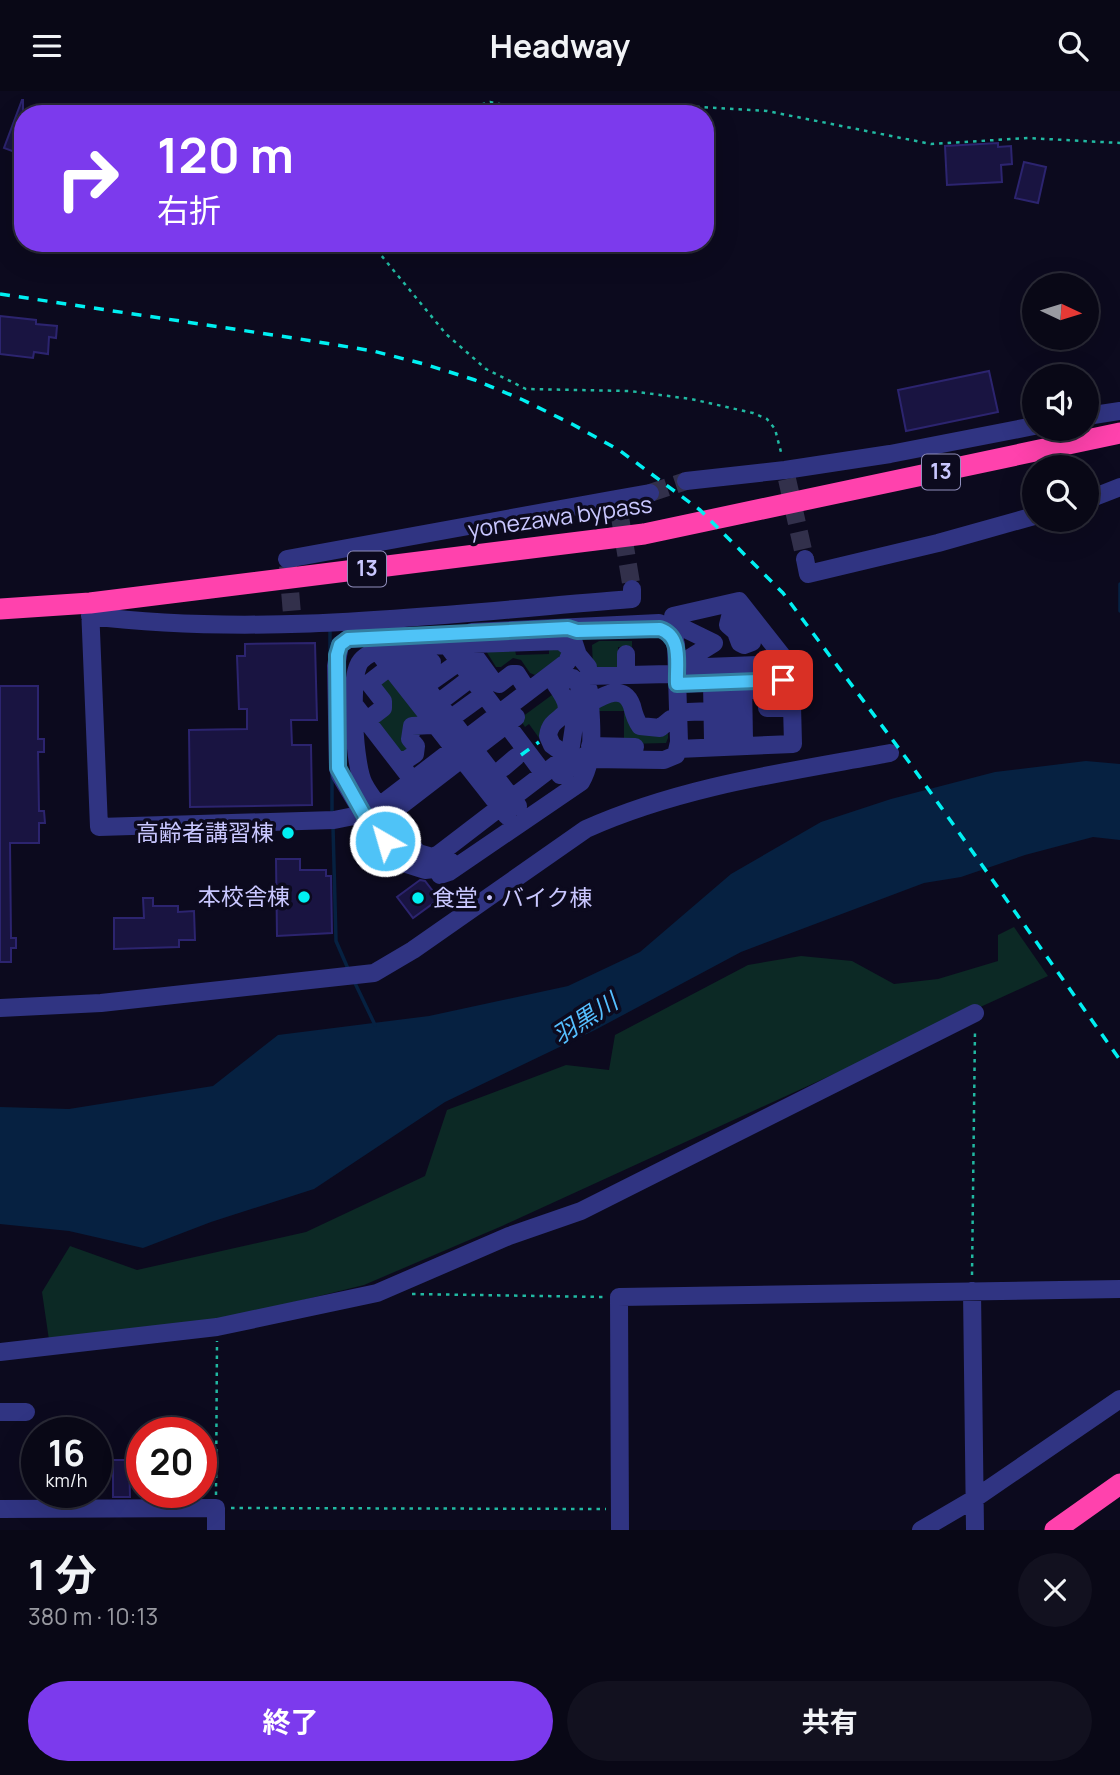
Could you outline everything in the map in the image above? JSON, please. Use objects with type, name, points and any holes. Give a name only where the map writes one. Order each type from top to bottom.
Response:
[{"type":"highway","name":"yonezawa bypass","points":[[0,609],[90,609],[644,534],[1120,433]]},
{"type":"highway","points":[[1055,1530],[1120,1484]]},
{"type":"highway","points":[[1078,1530],[1120,1502]]},
{"type":"street","points":[[1099,415],[1120,411]]},
{"type":"street","points":[[686,481],[786,475],[1022,428]]},
{"type":"street","points":[[1099,495],[1120,487]]},
{"type":"street","points":[[287,559],[618,505],[650,493]]},
{"type":"street","points":[[805,559],[808,574],[938,543],[1022,519]]},
{"type":"street","points":[[463,747],[380,810],[331,820],[99,827],[90,609],[141,622],[293,626],[632,599],[632,589]]},
{"type":"street","points":[[589,755],[664,755],[674,751],[678,743],[673,617],[741,623],[783,668],[786,738],[678,743]]},
{"type":"street","points":[[388,653],[578,650],[659,623],[673,632],[714,643],[677,675]]},
{"type":"street","points":[[504,720],[529,685],[600,637],[659,635],[669,644],[677,675],[670,743],[663,748],[589,755],[431,855],[420,851],[338,768],[336,666],[340,645],[348,639],[356,638],[578,650]]},
{"type":"street","points":[[578,650],[589,755],[581,782],[449,872],[437,876],[420,875],[403,863],[380,810],[364,786],[358,769],[355,744],[361,714],[355,677],[358,665],[388,653],[561,641],[626,675],[677,675],[791,667],[793,744],[736,741],[678,743]]},
{"type":"street","points":[[380,810],[346,774],[344,768],[341,666],[344,657],[357,643],[432,662],[424,684]]},
{"type":"street","points":[[380,810],[414,775],[463,747],[559,683],[576,669],[578,650]]},
{"type":"street","points":[[504,720],[578,650]]},
{"type":"street","points":[[464,651],[471,678],[504,720],[509,763],[539,771]]},
{"type":"street","points":[[464,651],[493,681],[499,684],[512,674],[517,674],[529,685]]},
{"type":"street","points":[[459,695],[464,651]]},
{"type":"street","points":[[464,651],[504,720],[539,771]]},
{"type":"street","points":[[361,714],[383,708],[383,701],[369,683],[388,653]]},
{"type":"street","points":[[388,653],[463,747]]},
{"type":"street","points":[[388,653],[509,805]]},
{"type":"street","points":[[626,654],[626,675]]},
{"type":"street","points":[[688,712],[712,711],[737,683],[783,668]]},
{"type":"street","points":[[677,675],[767,690],[768,708],[785,708]]},
{"type":"street","points":[[397,760],[406,760],[415,754],[416,746],[410,739],[412,726],[432,725],[443,721],[471,678]]},
{"type":"street","points":[[559,683],[573,678],[580,686],[586,708]]},
{"type":"street","points":[[559,683],[567,706],[563,717],[551,725],[548,736],[552,745],[567,749]]},
{"type":"street","points":[[736,741],[737,683]]},
{"type":"street","points":[[736,741],[737,683]]},
{"type":"street","points":[[424,684],[459,695],[483,695]]},
{"type":"street","points":[[424,684],[438,703],[443,721]]},
{"type":"street","points":[[403,863],[425,870],[446,863],[567,756],[567,749],[586,708],[608,693],[618,692],[626,696],[634,719],[640,726],[660,728],[671,719]]},
{"type":"street","points":[[438,703],[459,695]]},
{"type":"street","points":[[712,711],[736,741]]},
{"type":"street","points":[[361,714],[397,760],[414,775]]},
{"type":"street","points":[[589,755],[677,765],[736,741]]},
{"type":"street","points":[[509,805],[539,771],[567,749]]},
{"type":"street","points":[[0,1008],[101,1003],[374,973],[413,950],[586,829],[602,822],[694,790],[890,753]]},
{"type":"street","points":[[0,1352],[216,1327],[377,1293],[509,1236],[581,1210],[975,1013]]},
{"type":"street","points":[[620,1530],[619,1297],[1120,1289]]},
{"type":"street","points":[[972,1291],[975,1529]]},
{"type":"street","points":[[921,1530],[974,1499],[1120,1399]]},
{"type":"street","points":[[0,1412],[26,1412]]},
{"type":"street","points":[[0,1509],[216,1508],[216,1530]]},
{"type":"path","points":[[480,105],[490,102],[504,105]]},
{"type":"path","points":[[714,108],[767,111],[931,144],[1028,138],[1120,143]]},
{"type":"path","points":[[378,252],[446,334],[486,369],[526,389],[631,391],[691,399],[752,413],[767,419],[775,429],[786,475]]},
{"type":"path","points":[[972,1291],[975,1013]]},
{"type":"path","points":[[404,1294],[619,1297]]},
{"type":"path","points":[[216,1327],[216,1417]]},
{"type":"path","points":[[216,1508],[620,1509]]},
{"type":"green space","points":[[599,641],[632,641],[632,647],[618,647],[619,670],[593,667],[592,645]]},
{"type":"green space","points":[[549,648],[560,648],[564,651],[535,675],[530,673],[521,660],[513,658],[501,667],[496,667],[486,651],[515,650],[516,655],[549,654]]},
{"type":"green space","points":[[390,672],[428,720],[406,758],[372,722],[387,709],[376,683]]},
{"type":"green space","points":[[556,692],[563,701],[552,756],[529,724],[525,727],[521,721],[522,717]]},
{"type":"green space","points":[[620,698],[638,733],[655,735],[668,728],[666,743],[624,744],[624,711],[595,711],[607,699]]},
{"type":"green space","points":[[1014,927],[1048,976],[502,1226],[364,1285],[218,1321],[49,1340],[42,1292],[70,1246],[137,1270],[306,1232],[425,1176],[447,1110],[566,1065],[609,1070],[615,1035],[748,965],[801,956],[852,961],[894,984],[938,979],[998,961],[998,935]]},
{"type":"water","name":"羽黒川","points":[[1086,761],[1120,764],[1120,840],[1093,837],[1025,855],[961,877],[924,883],[741,952],[595,1030],[445,1102],[314,1189],[211,1222],[143,1248],[69,1231],[0,1224],[0,1107],[69,1109],[213,1086],[278,1035],[429,1016],[568,986],[640,952],[731,874],[821,822],[891,799],[995,772]]},
{"type":"building","points":[[14,121],[14,152],[4,148]]},
{"type":"building","points":[[998,143],[998,147],[1011,146],[1012,164],[1001,165],[1002,182],[947,185],[945,146]]},
{"type":"building","points":[[1024,162],[1046,167],[1038,203],[1015,198]]},
{"type":"building","points":[[0,316],[36,320],[36,324],[57,326],[56,338],[49,337],[48,354],[34,352],[33,358],[0,354]]},
{"type":"building","points":[[989,371],[998,412],[906,431],[898,390]]},
{"type":"building","points":[[315,643],[317,720],[291,720],[292,745],[311,745],[312,805],[190,807],[189,730],[247,729],[247,709],[239,709],[237,656],[245,656],[245,644]]},
{"type":"building","points":[[0,686],[38,686],[38,739],[44,739],[44,752],[38,752],[39,811],[44,811],[45,823],[39,823],[39,843],[10,843],[11,938],[16,938],[16,948],[11,948],[11,962],[0,962]]},
{"type":"building","name":"本校舎棟","points":[[276,859],[300,859],[300,870],[326,870],[326,876],[331,876],[332,933],[277,936]]},
{"type":"building","name":"食堂・バイク棟","points":[[420,880],[425,881],[439,899],[413,918],[397,897]]},
{"type":"building","points":[[143,898],[153,898],[153,906],[178,906],[178,912],[194,911],[195,940],[179,940],[179,947],[114,949],[114,918],[144,918]]},
{"type":"building","points":[[113,1460],[126,1460],[126,1497],[113,1497]]},
{"type":"waterway","points":[[1120,584],[1120,611]]},
{"type":"waterway","points":[[330,628],[330,655]]},
{"type":"waterway","points":[[332,775],[332,816]]},
{"type":"waterway","points":[[333,827],[336,941],[349,971]]},
{"type":"waterway","points":[[354,981],[375,1025]]},
{"type":"tunnel","points":[[787,479],[805,559]]},
{"type":"tunnel","points":[[650,493],[686,481]]},
{"type":"tunnel","points":[[619,511],[632,589]]},
{"type":"tunnel","points":[[288,566],[293,626]]},
{"type":"railway","points":[[0,294],[373,351],[475,380],[523,400],[619,450],[700,510],[783,593],[909,762],[1120,1060]]},
{"type":"railway","points":[[521,755],[539,742]]},
{"type":"place","name":"高齢者講習棟","points":[[288,833]]},
{"type":"place","name":"本校舎棟","points":[[304,897]]},
{"type":"place","name":"食堂・バイク棟","points":[[418,898]]},
{"type":"route","points":[[385,841],[367,820],[338,768],[336,666],[340,645],[348,639],[568,628],[577,631],[660,629],[668,632],[675,640],[677,684],[783,680]]}]
